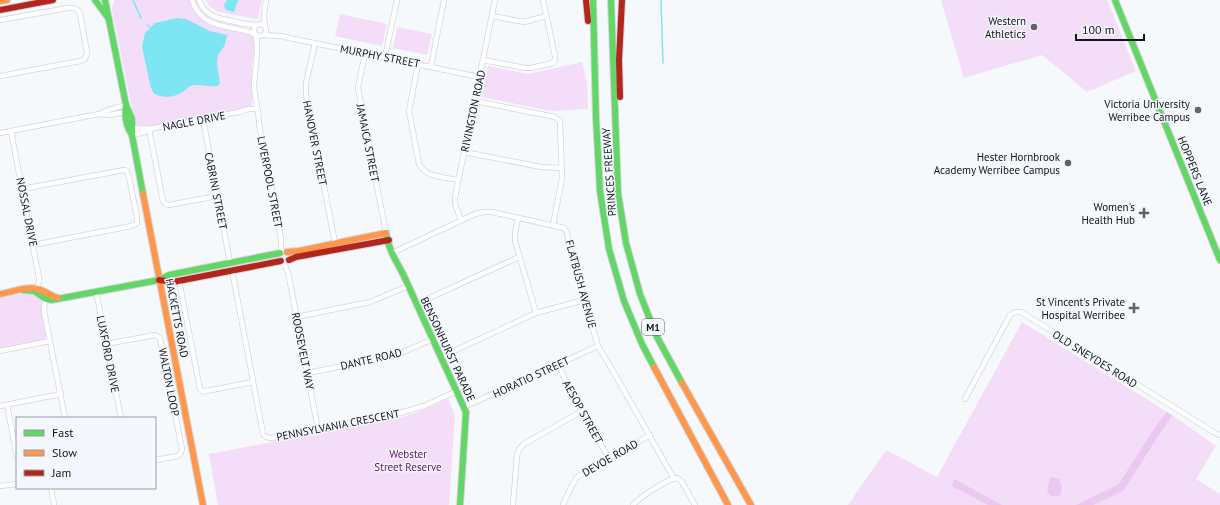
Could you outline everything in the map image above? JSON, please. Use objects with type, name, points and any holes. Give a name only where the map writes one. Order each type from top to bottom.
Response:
[{"type":"main road","points":[[0,1],[7,0]]},
{"type":"main road","points":[[0,10],[53,0]]},
{"type":"main road","points":[[95,0],[110,21]]},
{"type":"main road","name":"HACKETTS ROAD","points":[[108,0],[110,21],[203,505]]},
{"type":"main road","points":[[586,0],[595,81]]},
{"type":"main road","name":"PRINCES FREEWAY","points":[[592,0],[600,190],[609,248],[624,301],[642,344],[656,374],[728,505]]},
{"type":"main road","name":"PRINCES FREEWAY","points":[[611,0],[618,194],[626,243],[640,294],[672,366],[752,505]]},
{"type":"main road","points":[[616,152],[620,114],[619,60],[622,0]]},
{"type":"main road","name":"HOPPERS LANE","points":[[1115,0],[1220,260]]},
{"type":"main road","points":[[0,294],[23,290],[37,290],[52,300],[159,280],[169,275],[386,233]]},
{"type":"main road","name":"BENSONHURST PARADE","points":[[386,233],[416,304],[464,407],[466,419],[460,505]]},
{"type":"main road","points":[[159,280],[170,282],[179,281],[269,262],[285,261],[296,257],[388,240]]},
{"type":"main road","points":[[284,252],[290,254],[285,261]]},
{"type":"main road","points":[[284,252],[279,257],[285,261]]},
{"type":"street","points":[[192,0],[200,14],[210,22],[249,31],[259,37],[264,36],[266,32],[264,15],[266,0]]},
{"type":"street","points":[[199,0],[205,10],[213,16],[250,25],[258,24],[266,27]]},
{"type":"street","points":[[385,57],[397,0]]},
{"type":"street","points":[[431,66],[444,0]]},
{"type":"street","name":"RIVINGTON ROAD","points":[[462,220],[455,201],[458,180],[495,0]]},
{"type":"street","points":[[483,60],[525,68],[553,63],[555,56],[543,0]]},
{"type":"street","points":[[0,20],[68,8],[77,9],[80,14],[87,52],[87,56],[80,62],[0,76]]},
{"type":"street","points":[[255,34],[254,29],[264,15]]},
{"type":"street","points":[[492,16],[524,22],[546,16]]},
{"type":"street","name":"MURPHY STREET","points":[[266,27],[280,36]]},
{"type":"street","name":"LIVERPOOL STREET","points":[[255,34],[257,46],[254,72],[255,94],[257,101],[255,109],[259,116],[259,124],[284,252]]},
{"type":"street","name":"LIVERPOOL STREET","points":[[257,46],[264,36]]},
{"type":"street","name":"MURPHY STREET","points":[[264,36],[280,36],[479,76]]},
{"type":"street","name":"HANOVER STREET","points":[[315,43],[306,83],[306,94],[335,243]]},
{"type":"street","name":"JAMAICA STREET","points":[[365,54],[358,87],[386,233]]},
{"type":"street","points":[[418,64],[409,111],[419,164],[427,173],[458,180]]},
{"type":"street","points":[[475,101],[558,118],[560,121],[562,180],[553,225]]},
{"type":"street","points":[[0,133],[99,114],[109,115],[127,109]]},
{"type":"street","name":"NAGLE DRIVE","points":[[131,131],[255,109]]},
{"type":"street","name":"CABRINI STREET","points":[[203,119],[230,263]]},
{"type":"street","points":[[149,129],[163,201],[166,204],[169,205],[217,196]]},
{"type":"street","name":"NOSSAL DRIVE","points":[[11,131],[40,278],[37,290]]},
{"type":"street","points":[[464,152],[541,167],[562,168]]},
{"type":"street","points":[[22,189],[124,170],[129,174],[137,216],[136,223],[131,226],[33,245]]},
{"type":"street","name":"FLATBUSH AVENUE","points":[[393,252],[475,214],[487,212],[563,227],[567,232],[569,246],[598,346],[674,478],[680,480],[695,505]]},
{"type":"street","points":[[518,218],[514,236],[536,313]]},
{"type":"street","points":[[416,304],[519,257]]},
{"type":"street","name":"ROOSEVELT WAY","points":[[285,261],[318,429]]},
{"type":"street","name":"PENNSYLVANIA CRESCENT","points":[[232,270],[263,434],[266,438],[400,413],[424,406],[456,391]]},
{"type":"street","points":[[179,281],[200,389],[203,392],[253,382]]},
{"type":"street","points":[[296,317],[370,302],[408,286]]},
{"type":"street","name":"LUXFORD DRIVE","points":[[96,291],[121,417]]},
{"type":"street","points":[[47,297],[44,308],[65,417]]},
{"type":"street","points":[[441,357],[536,313],[584,300]]},
{"type":"street","name":"OLD SNEYDES ROAD","points":[[965,399],[1010,315],[1015,312],[1020,312],[1220,435]]},
{"type":"street","name":"WALTON LOOP","points":[[106,344],[155,335],[160,338],[182,447],[178,456],[156,460]]},
{"type":"street","name":"DANTE ROAD","points":[[307,373],[394,356],[432,339]]},
{"type":"street","points":[[0,351],[50,341]]},
{"type":"street","name":"HORATIO STREET","points":[[464,407],[598,346]]},
{"type":"street","name":"AESOP STREET","points":[[558,364],[571,391],[609,459]]},
{"type":"street","points":[[0,406],[61,394]]},
{"type":"street","points":[[7,405],[16,452]]},
{"type":"street","points":[[513,505],[517,455],[520,448],[524,444],[582,411]]},
{"type":"street","name":"DEVOE ROAD","points":[[563,505],[572,483],[577,478],[650,435]]},
{"type":"street","points":[[633,505],[641,497],[674,478]]},
{"type":"street","points":[[0,486],[16,484]]},
{"type":"street","points":[[51,489],[54,505]]},
{"type":"green space","points":[[115,0],[191,0],[199,16],[254,35],[252,105],[248,108],[156,126],[136,125],[112,10]]},
{"type":"green space","points":[[206,0],[262,0],[258,18],[256,19],[219,12],[210,7]]},
{"type":"green space","name":"Western Athletics","points":[[941,0],[1107,0],[1136,71],[1087,92],[1042,55],[964,78]]},
{"type":"green space","points":[[340,14],[387,24],[382,46],[335,36]]},
{"type":"green space","points":[[397,27],[432,34],[427,55],[393,48]]},
{"type":"green space","points":[[582,62],[587,83],[588,109],[550,111],[482,97],[488,66],[528,74]]},
{"type":"green space","points":[[31,293],[41,300],[46,336],[43,340],[0,349],[0,297]]},
{"type":"green space","points":[[1022,322],[1172,415],[1216,446],[1196,479],[1220,494],[1220,505],[848,505],[886,450],[937,477]]},
{"type":"green space","name":"Webster Street Reserve","points":[[448,399],[455,415],[449,505],[218,505],[209,454],[403,417]]},
{"type":"shaded area","points":[[1167,412],[1172,415],[1123,491],[1093,505],[1076,505],[1118,485],[1160,420]]},
{"type":"shaded area","points":[[1050,477],[1059,479],[1062,487],[1060,496],[1052,496],[1047,492]]},
{"type":"shaded area","points":[[954,479],[1002,505],[988,505],[952,486]]},
{"type":"water","points":[[227,0],[239,0],[234,12],[226,10],[224,5]]},
{"type":"water","points":[[177,18],[186,19],[210,31],[227,35],[225,45],[218,55],[217,64],[220,83],[218,86],[193,85],[181,93],[170,97],[160,96],[152,91],[142,46],[145,33],[155,23]]},
{"type":"waterway","points":[[133,0],[141,18]]},
{"type":"waterway","points":[[661,0],[663,63]]},
{"type":"traffic: fast","points":[[95,0],[109,19]]},
{"type":"traffic: fast","points":[[105,0],[126,105],[126,121],[132,135],[143,194]]},
{"type":"traffic: fast","points":[[593,0],[596,118],[600,191],[609,249],[624,301],[642,344],[654,367]]},
{"type":"traffic: fast","points":[[611,0],[618,193],[626,243],[640,294],[657,337],[682,383]]},
{"type":"traffic: fast","points":[[1115,0],[1220,260]]},
{"type":"traffic: fast","points":[[126,105],[132,119],[132,135]]},
{"type":"traffic: fast","points":[[386,233],[393,254],[466,412],[460,505]]},
{"type":"traffic: fast","points":[[23,290],[34,291],[46,299],[52,300],[159,280],[169,275],[280,253]]},
{"type":"traffic: slow","points":[[0,1],[7,0]]},
{"type":"traffic: slow","points":[[143,194],[203,505]]},
{"type":"traffic: slow","points":[[287,252],[299,251],[386,233]]},
{"type":"traffic: slow","points":[[0,294],[33,288],[58,298]]},
{"type":"traffic: slow","points":[[654,367],[728,505]]},
{"type":"traffic: slow","points":[[682,383],[751,505]]},
{"type":"traffic: jam","points":[[0,10],[53,0]]},
{"type":"traffic: jam","points":[[586,0],[588,21]]},
{"type":"traffic: jam","points":[[620,97],[619,60],[622,0]]},
{"type":"traffic: jam","points":[[289,260],[296,257],[389,240]]},
{"type":"traffic: jam","points":[[159,280],[173,282],[281,261]]},
{"type":"place","name":"Western Athletics","points":[[1034,27]]},
{"type":"place","name":"Victoria University Werribee Campus","points":[[1198,110]]},
{"type":"place","name":"Hester Hornbrook Academy Werribee Campus","points":[[1068,163]]},
{"type":"place","name":"Women's Health Hub","points":[[1144,213]]},
{"type":"place","name":"St Vincent's Private Hospital Werribee","points":[[1134,308]]}]
